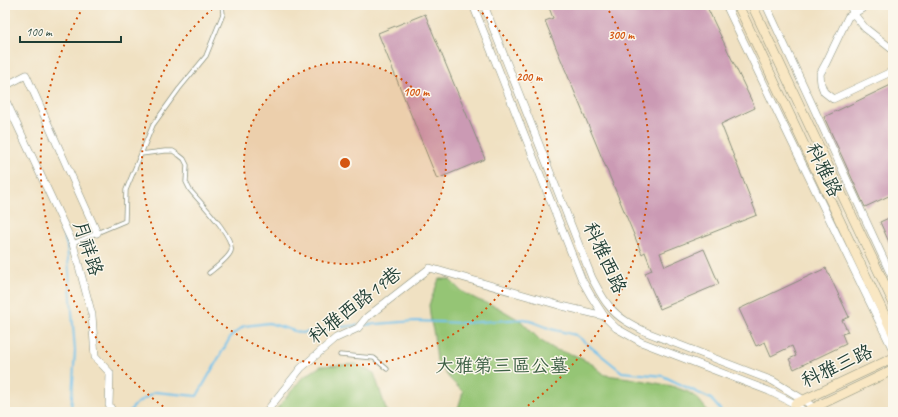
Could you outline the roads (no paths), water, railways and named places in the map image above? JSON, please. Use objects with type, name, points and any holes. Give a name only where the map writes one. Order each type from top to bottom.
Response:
[{"type":"street","name":"科雅西路","points":[[473,5],[582,280],[604,316],[616,328],[641,342],[769,391],[795,404],[805,412]]},
{"type":"street","name":"科雅西路","points":[[484,5],[592,278],[608,306],[632,326],[773,381],[804,400],[816,410]]},
{"type":"street","name":"科雅路","points":[[726,5],[893,350]]},
{"type":"street","name":"科雅路","points":[[738,5],[893,333]]},
{"type":"street","name":"科雅路","points":[[752,5],[893,302]]},
{"type":"street","name":"科雅路","points":[[766,5],[893,279]]},
{"type":"street","points":[[850,5],[853,13],[865,28],[893,50]]},
{"type":"street","points":[[868,5],[848,16],[820,74],[824,92],[833,99],[893,71]]},
{"type":"street","name":"月祥路","points":[[5,86],[26,75],[97,233]]},
{"type":"street","name":"月祥路","points":[[5,99],[73,244],[92,315],[95,357],[110,373],[109,404],[113,412]]},
{"type":"street","name":"科雅西路19巷","points":[[268,411],[301,368],[336,338],[358,328],[367,317],[430,268],[562,306],[604,316],[619,316]]},
{"type":"street","name":"科雅三路","points":[[795,404],[893,358]]},
{"type":"street","name":"科雅三路","points":[[805,412],[816,410],[893,370]]},
{"type":"lane","points":[[73,244],[125,221],[126,190],[153,125],[179,89],[206,56],[223,14],[222,5]]},
{"type":"lane","points":[[141,154],[159,151],[173,151],[184,159],[187,165],[186,182],[190,190],[226,233],[231,245],[231,250],[228,255],[209,272]]},
{"type":"lane","points":[[340,355],[374,358],[387,369]]},
{"type":"waterway","points":[[60,223],[67,246],[75,351],[71,412]]},
{"type":"waterway","points":[[364,325],[415,321],[464,323],[525,319],[551,329],[576,335],[622,372],[663,376],[711,399],[722,412]]},
{"type":"waterway","points":[[129,412],[136,404],[155,392],[197,396],[231,336],[244,326],[269,323],[301,333],[357,325]]},
{"type":"park label","name":"大雅第三區公墓","points":[[502,366]]}]
